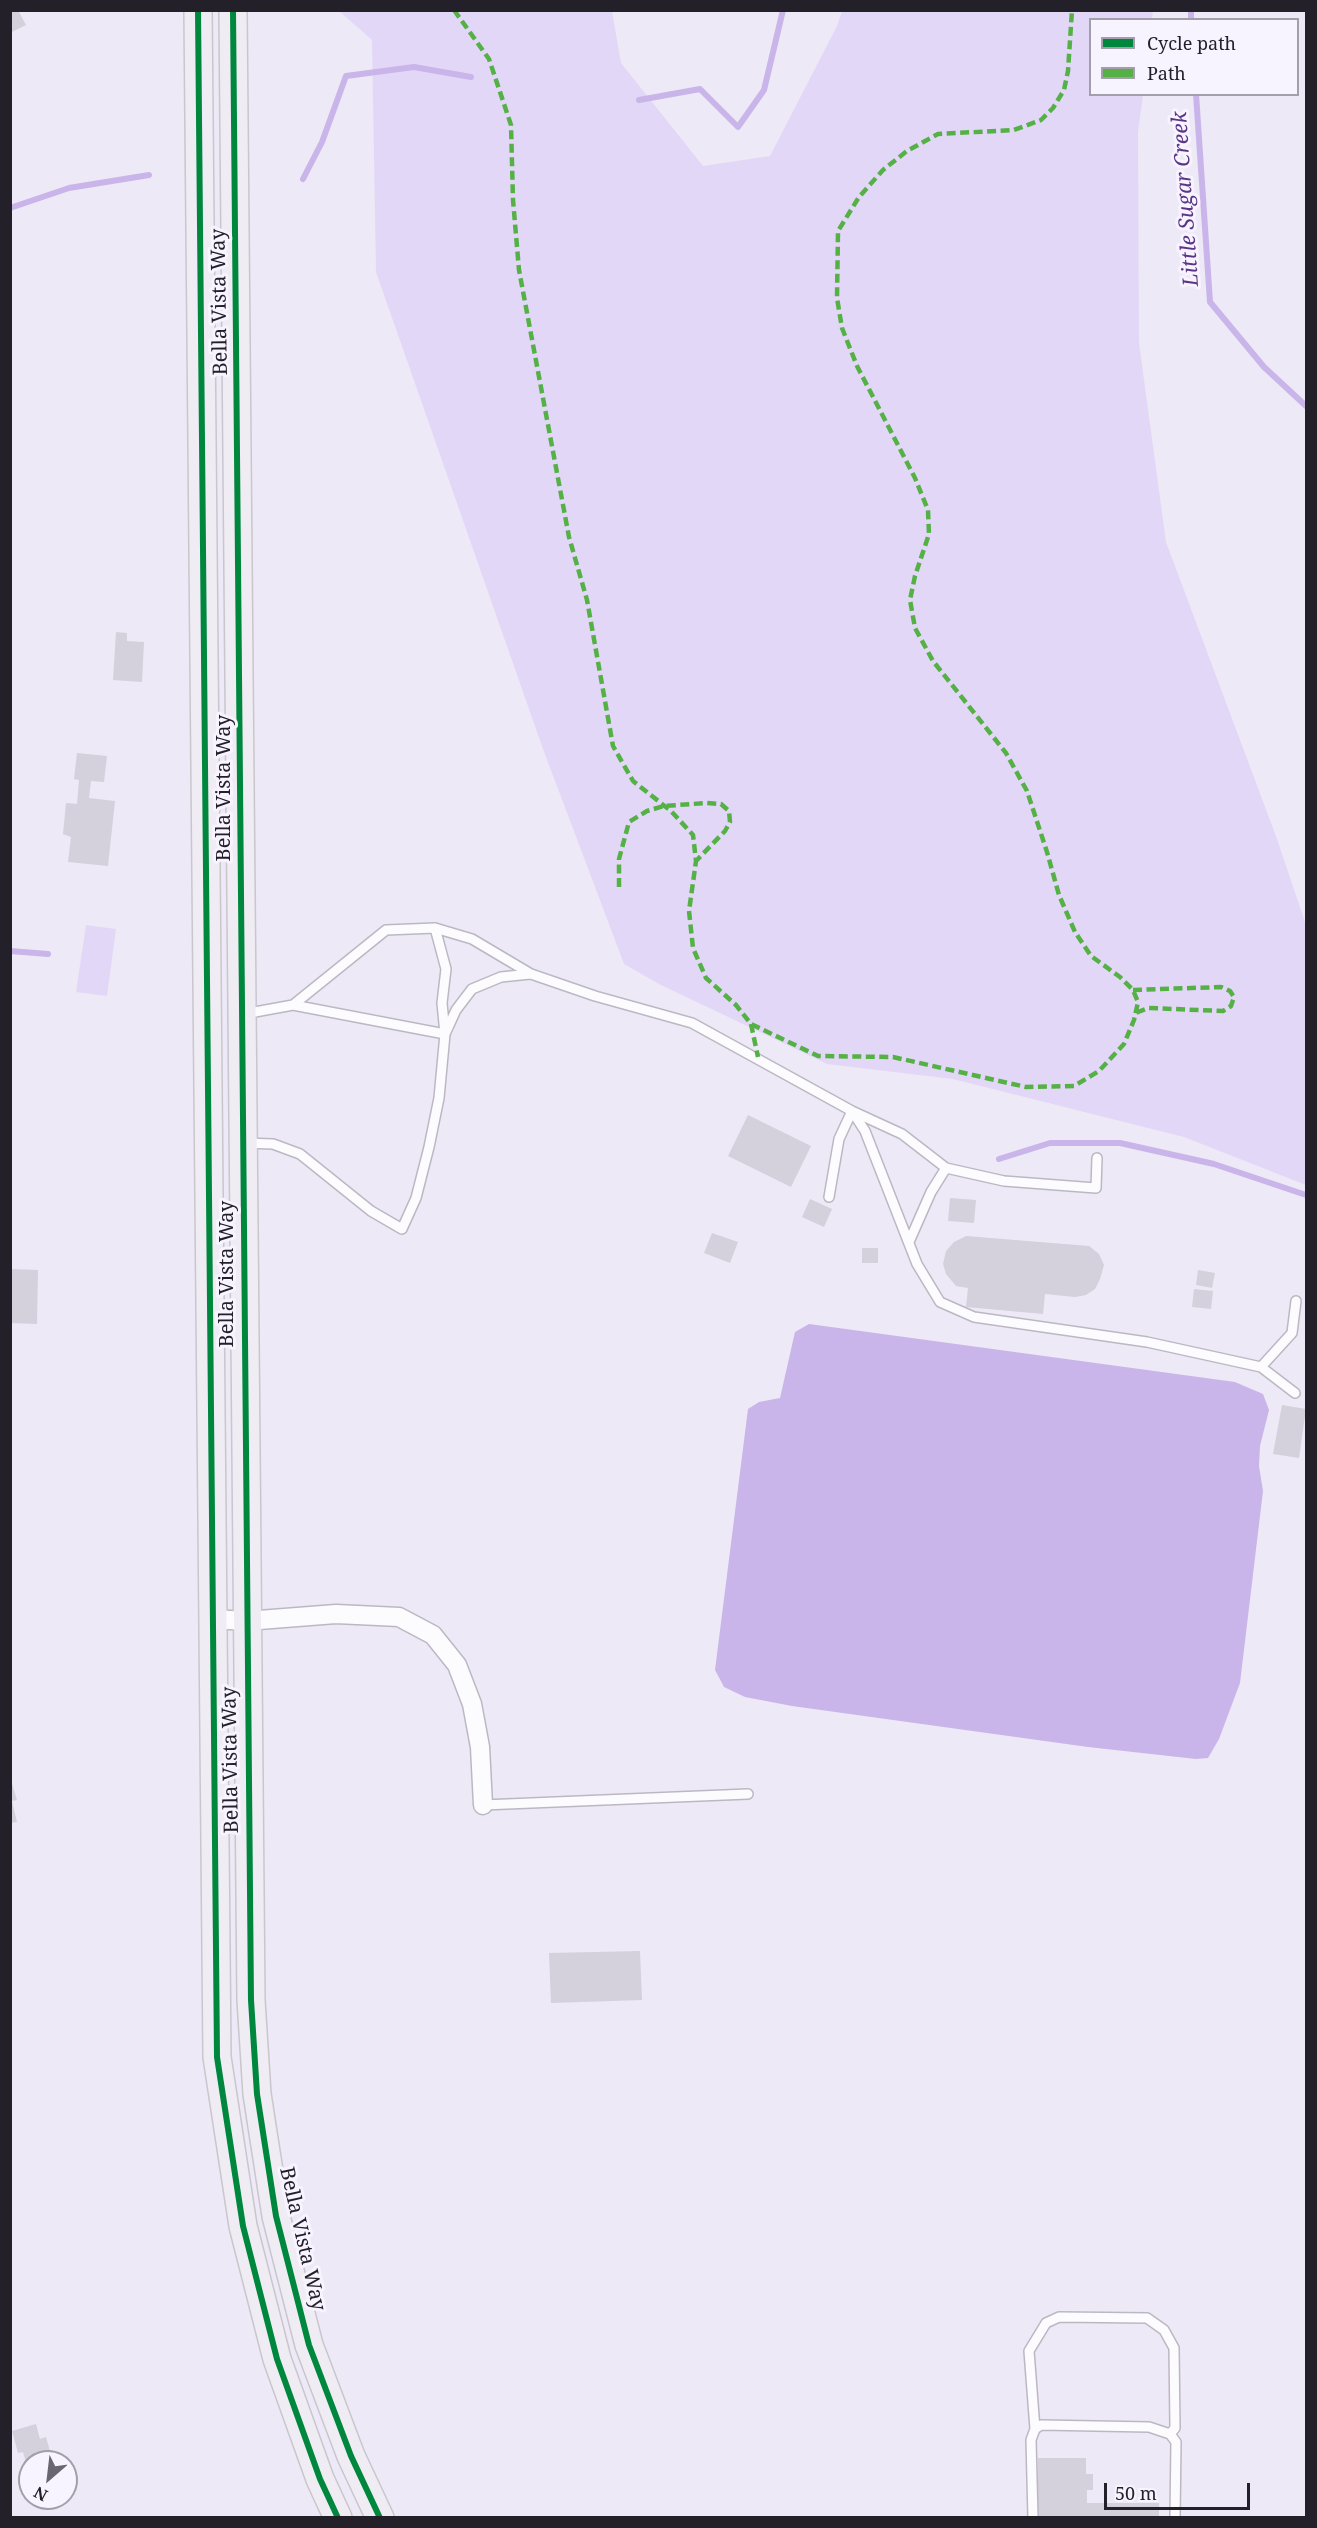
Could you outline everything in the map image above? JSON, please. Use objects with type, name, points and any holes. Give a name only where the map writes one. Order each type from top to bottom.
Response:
[{"type":"main road","name":"Bella Vista Way","points":[[198,10],[217,2057],[243,2226],[277,2359],[320,2479],[338,2517]]},
{"type":"main road","name":"Bella Vista Way","points":[[233,10],[250,2000],[257,2094],[276,2216],[309,2345],[351,2456],[380,2517]]},
{"type":"street","points":[[213,1619],[246,1622],[336,1614],[399,1617],[433,1635],[457,1665],[472,1704],[480,1747],[483,1805]]},
{"type":"lane","points":[[293,1005],[386,930],[435,928],[472,939],[531,974],[595,996],[692,1023],[852,1111],[902,1134],[946,1168],[1004,1181],[1096,1188],[1097,1158]]},
{"type":"lane","points":[[242,1143],[273,1144],[300,1155],[371,1211],[402,1229],[416,1198],[439,1098],[445,1034],[442,1003],[446,969],[435,928]]},
{"type":"lane","points":[[445,1034],[456,1010],[472,989],[501,977],[531,974]]},
{"type":"lane","points":[[242,1015],[293,1005],[445,1034]]},
{"type":"lane","points":[[829,1197],[839,1139],[852,1111]]},
{"type":"lane","points":[[852,1111],[865,1131],[917,1264],[940,1302],[974,1317],[1147,1342],[1262,1367],[1295,1393]]},
{"type":"lane","points":[[909,1242],[931,1192],[946,1168]]},
{"type":"lane","points":[[1262,1367],[1292,1333],[1296,1301]]},
{"type":"lane","points":[[483,1805],[748,1794]]},
{"type":"lane","points":[[1033,2517],[1031,2440],[1035,2429],[1029,2351],[1046,2323],[1059,2317],[1148,2318],[1164,2330],[1174,2348],[1175,2428],[1170,2434]]},
{"type":"lane","points":[[1035,2429],[1041,2425],[1149,2427],[1170,2434],[1176,2442],[1175,2517]]},
{"type":"shaded area","points":[[339,11],[612,11],[621,63],[703,166],[770,156],[837,26],[842,11],[1153,11],[1152,18],[1089,18],[1089,96],[1143,96],[1138,132],[1139,343],[1166,542],[1277,839],[1306,925],[1306,1185],[1184,1137],[953,1079],[827,1064],[661,985],[624,964],[543,749],[376,272],[372,40]]},
{"type":"shaded area","points":[[86,925],[116,929],[107,996],[76,992]]},
{"type":"shaded area","points":[[809,1324],[1235,1382],[1263,1394],[1269,1410],[1260,1446],[1259,1466],[1263,1491],[1240,1683],[1219,1739],[1208,1758],[1196,1759],[1088,1747],[792,1706],[745,1697],[724,1687],[715,1670],[748,1409],[759,1402],[780,1398],[795,1332]]},
{"type":"building","points":[[10,10],[18,10],[26,25],[10,33]]},
{"type":"building","points":[[116,632],[127,633],[127,641],[144,642],[142,682],[113,680]]},
{"type":"building","points":[[77,753],[107,756],[104,782],[91,781],[89,798],[115,801],[108,866],[68,862],[71,837],[63,834],[66,803],[77,804],[79,780],[74,779]]},
{"type":"building","points":[[748,1115],[811,1146],[791,1187],[728,1156]]},
{"type":"building","points":[[950,1198],[976,1200],[974,1223],[948,1221]]},
{"type":"building","points":[[810,1199],[832,1209],[824,1227],[802,1217]]},
{"type":"building","points":[[712,1233],[738,1242],[730,1263],[704,1253]]},
{"type":"building","points":[[966,1236],[1089,1246],[1099,1254],[1104,1265],[1095,1289],[1086,1295],[1075,1297],[1045,1294],[1043,1314],[966,1307],[968,1288],[956,1286],[946,1274],[943,1264],[946,1251],[954,1242]]},
{"type":"building","points":[[862,1248],[878,1248],[878,1263],[862,1263]]},
{"type":"building","points":[[10,1269],[38,1270],[37,1324],[10,1323]]},
{"type":"building","points":[[1198,1270],[1215,1273],[1212,1288],[1196,1285]]},
{"type":"building","points":[[1194,1289],[1213,1291],[1211,1309],[1192,1307]]},
{"type":"building","points":[[1282,1405],[1306,1409],[1299,1458],[1273,1454]]},
{"type":"building","points":[[10,1777],[17,1800],[12,1801],[17,1822],[10,1823]]},
{"type":"building","points":[[640,1951],[642,2000],[551,2003],[549,1953]]},
{"type":"building","points":[[36,2424],[40,2439],[46,2437],[50,2450],[18,2450],[18,2453],[12,2431]]},
{"type":"building","points":[[1038,2458],[1086,2458],[1086,2474],[1093,2474],[1093,2490],[1087,2490],[1087,2503],[1159,2503],[1159,2518],[1038,2518],[1034,2483],[1038,2483]]},
{"type":"waterway","points":[[639,100],[700,89],[738,127],[764,90],[783,10]]},
{"type":"waterway","name":"Little Sugar Creek","points":[[1191,10],[1191,18]]},
{"type":"waterway","points":[[303,179],[322,142],[346,76],[414,67],[471,77]]},
{"type":"waterway","name":"Little Sugar Creek","points":[[1196,96],[1210,302],[1264,367],[1306,406]]},
{"type":"waterway","points":[[10,208],[69,188],[149,175]]},
{"type":"waterway","points":[[10,951],[48,954]]},
{"type":"waterway","points":[[999,1159],[1050,1143],[1120,1143],[1214,1164],[1306,1195]]},
{"type":"marked path","points":[[454,10],[489,59],[511,125],[513,200],[519,270],[569,537],[587,600],[613,746],[633,781],[671,811],[693,835],[696,861],[689,911],[693,948],[706,978],[736,1005],[751,1024],[818,1056],[893,1057],[1026,1087],[1074,1086],[1099,1071],[1124,1044],[1134,1020],[1138,1002],[1133,990],[1120,977],[1091,956],[1075,932],[1059,895],[1027,791],[1006,753],[933,661],[915,628],[910,600],[915,576],[929,534],[928,510],[915,478],[857,366],[842,328],[837,298],[838,231],[859,197],[883,170],[907,151],[938,134],[1014,130],[1041,120],[1053,108],[1064,90],[1068,71],[1072,10]]},
{"type":"marked path","points":[[619,887],[619,859],[629,822],[647,811],[664,806],[706,803],[721,804],[729,811],[730,822],[725,831],[696,861]]},
{"type":"marked path","points":[[1133,990],[1221,987],[1230,991],[1234,997],[1231,1006],[1223,1011],[1149,1008],[1135,1013]]},
{"type":"marked path","points":[[751,1024],[758,1057]]},
{"type":"cycle path","points":[[198,10],[217,2057],[243,2226],[277,2359],[320,2479],[338,2518]]},
{"type":"cycle path","points":[[233,10],[251,2000],[257,2094],[276,2216],[309,2345],[351,2456],[380,2518]]}]
